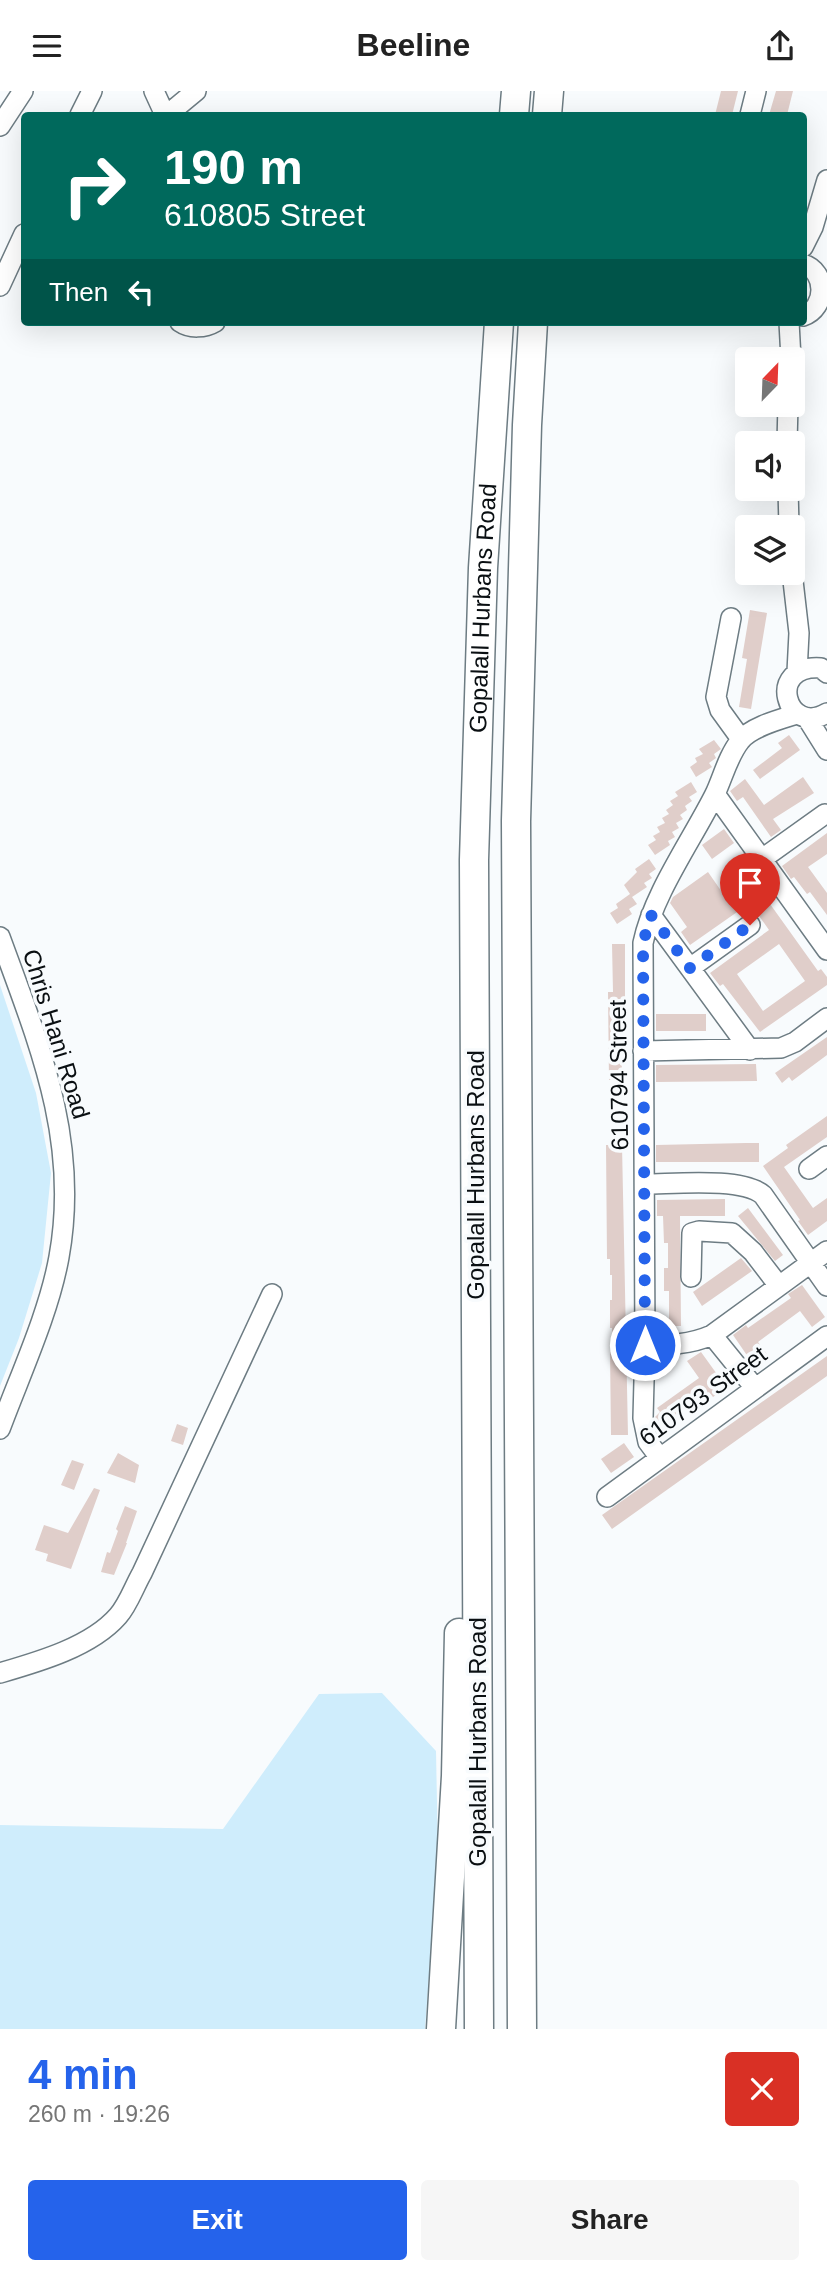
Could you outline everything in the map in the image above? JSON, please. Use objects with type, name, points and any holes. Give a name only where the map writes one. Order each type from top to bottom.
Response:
[{"type":"highway","points":[[514,112],[516,91]]},
{"type":"highway","points":[[547,112],[549,91]]},
{"type":"highway","name":"Gopalall Hurbans Road","points":[[480,2029],[474,887],[476,733],[484,541],[499,326]]},
{"type":"highway","name":"Gopalall Hurbans Road","points":[[522,2029],[516,821],[526,439],[533,326]]},
{"type":"highway","points":[[442,2029],[456,1776],[463,1512],[467,1445],[476,1406]]},
{"type":"street","points":[[0,126],[23,91]]},
{"type":"street","points":[[82,112],[92,91]]},
{"type":"street","points":[[154,91],[164,112]]},
{"type":"street","points":[[170,112],[196,91]]},
{"type":"street","points":[[751,112],[756,91]]},
{"type":"street","points":[[807,239],[827,180]]},
{"type":"street","points":[[807,316],[824,300],[826,284],[810,267],[813,227]]},
{"type":"street","points":[[0,286],[21,240]]},
{"type":"street","points":[[794,347],[799,326]]},
{"type":"street","points":[[793,585],[799,633],[817,669],[789,680],[797,709],[827,749]]},
{"type":"street","points":[[731,618],[716,697],[720,711],[741,739],[797,709],[819,717],[827,713]]},
{"type":"street","name":"610794 Street","points":[[660,1458],[648,1442],[643,1418],[643,943],[651,915],[741,739]]},
{"type":"street","points":[[827,741],[827,749]]},
{"type":"street","points":[[715,794],[827,950]]},
{"type":"street","points":[[762,859],[825,814]]},
{"type":"street","points":[[651,915],[750,1050]]},
{"type":"street","points":[[690,968],[750,925]]},
{"type":"street","name":"Chris Hani Road","points":[[0,937],[29,1015],[54,1096],[61,1130],[65,1195],[59,1260],[49,1297],[0,1429]]},
{"type":"street","points":[[643,1051],[781,1048],[795,1042],[827,1018]]},
{"type":"street","points":[[809,1169],[827,1156]]},
{"type":"street","points":[[645,1184],[740,1184],[757,1190],[819,1257],[827,1286]]},
{"type":"street","points":[[691,1277],[692,1233],[732,1233],[753,1252],[779,1286]]},
{"type":"street","points":[[645,1345],[678,1345],[696,1342],[712,1335],[819,1257]]},
{"type":"street","points":[[0,1673],[61,1652],[94,1636],[118,1616],[142,1573],[272,1294]]},
{"type":"street","points":[[712,1335],[755,1388]]},
{"type":"street","name":"610793 Street","points":[[607,1497],[827,1336]]},
{"type":"shaded area","points":[[0,985],[36,1093],[51,1173],[42,1263],[19,1338],[0,1386]]},
{"type":"shaded area","points":[[382,1693],[436,1751],[438,1855],[425,2029],[0,2029],[0,1825],[223,1829],[319,1694]]},
{"type":"building","points":[[721,91],[738,91],[733,112],[716,112]]},
{"type":"building","points":[[776,91],[793,91],[788,112],[770,112]]},
{"type":"building","points":[[750,610],[767,613],[751,709],[739,707],[747,659],[742,658]]},
{"type":"building","points":[[789,735],[800,750],[760,779],[753,770],[782,748],[778,743]]},
{"type":"building","points":[[714,740],[721,749],[709,763],[712,767],[696,777],[690,767],[697,762],[695,758],[703,754],[699,749]]},
{"type":"building","points":[[803,777],[814,793],[773,819],[781,830],[771,837],[743,797],[737,801],[730,791],[745,779],[764,805]]},
{"type":"building","points":[[691,782],[697,792],[689,797],[692,801],[680,815],[683,819],[676,823],[679,828],[672,832],[675,837],[668,841],[670,845],[655,855],[648,845],[656,840],[653,836],[660,832],[657,827],[665,823],[662,818],[669,814],[666,810],[673,805],[670,801],[678,796],[675,792]]},
{"type":"building","points":[[724,829],[734,843],[712,859],[702,845]]},
{"type":"building","points":[[827,833],[827,854],[808,867],[827,893],[827,915],[810,892],[807,894],[782,866]]},
{"type":"building","points":[[649,859],[656,869],[649,874],[652,878],[644,883],[647,887],[632,897],[637,904],[629,909],[632,914],[617,924],[610,913],[618,908],[616,904],[630,894],[624,885],[637,872],[635,869]]},
{"type":"building","points":[[708,872],[724,895],[750,876],[818,971],[821,969],[827,977],[827,985],[760,1032],[723,984],[720,986],[710,973],[769,930],[750,903],[690,945],[681,932],[687,927],[670,903],[673,897]],"holes":[[[779,944],[805,981],[763,1011],[737,974]]]},
{"type":"building","points":[[612,944],[625,944],[625,1018],[621,1018],[622,1080],[609,1080],[608,992],[613,992]]},
{"type":"building","points":[[656,1014],[706,1014],[706,1031],[656,1031]]},
{"type":"building","points":[[827,1037],[827,1055],[792,1081],[789,1077],[782,1083],[775,1073]]},
{"type":"building","points":[[756,1064],[757,1081],[656,1082],[656,1065]]},
{"type":"building","points":[[827,1116],[827,1137],[784,1167],[813,1208],[827,1198],[827,1221],[808,1235],[763,1166],[788,1148],[786,1145]]},
{"type":"building","points":[[759,1143],[759,1162],[656,1162],[656,1145]]},
{"type":"building","points":[[606,1145],[622,1145],[628,1435],[611,1435],[612,1275],[610,1259],[607,1259]]},
{"type":"building","points":[[725,1199],[725,1216],[680,1216],[681,1326],[669,1326],[669,1291],[664,1291],[668,1243],[664,1243],[663,1216],[657,1216],[657,1200]]},
{"type":"building","points":[[748,1208],[783,1255],[775,1261],[738,1216]]},
{"type":"building","points":[[741,1258],[752,1271],[702,1306],[693,1292]]},
{"type":"building","points":[[802,1285],[825,1317],[812,1327],[800,1311],[758,1342],[769,1357],[755,1367],[733,1335],[746,1325],[748,1328],[791,1298],[788,1294]]},
{"type":"building","points":[[701,1352],[727,1388],[713,1397],[709,1392],[660,1426],[655,1417],[660,1412],[657,1408],[699,1378],[687,1361]]},
{"type":"building","points":[[827,1356],[827,1376],[612,1529],[602,1515]]},
{"type":"building","points":[[177,1424],[188,1428],[183,1445],[171,1441]]},
{"type":"building","points":[[624,1443],[634,1457],[611,1473],[601,1459]]},
{"type":"building","points":[[118,1453],[139,1465],[135,1483],[107,1473]]},
{"type":"building","points":[[72,1460],[84,1464],[74,1490],[61,1485]]},
{"type":"building","points":[[94,1488],[100,1490],[71,1569],[46,1561],[48,1554],[35,1550],[44,1525],[68,1533]]},
{"type":"building","points":[[125,1506],[137,1511],[127,1543],[114,1575],[101,1572],[107,1552],[110,1553],[118,1531],[116,1529]]},
{"type":"route","points":[[645,1345],[643,943],[646,928],[651,915],[690,968],[750,925]]}]
